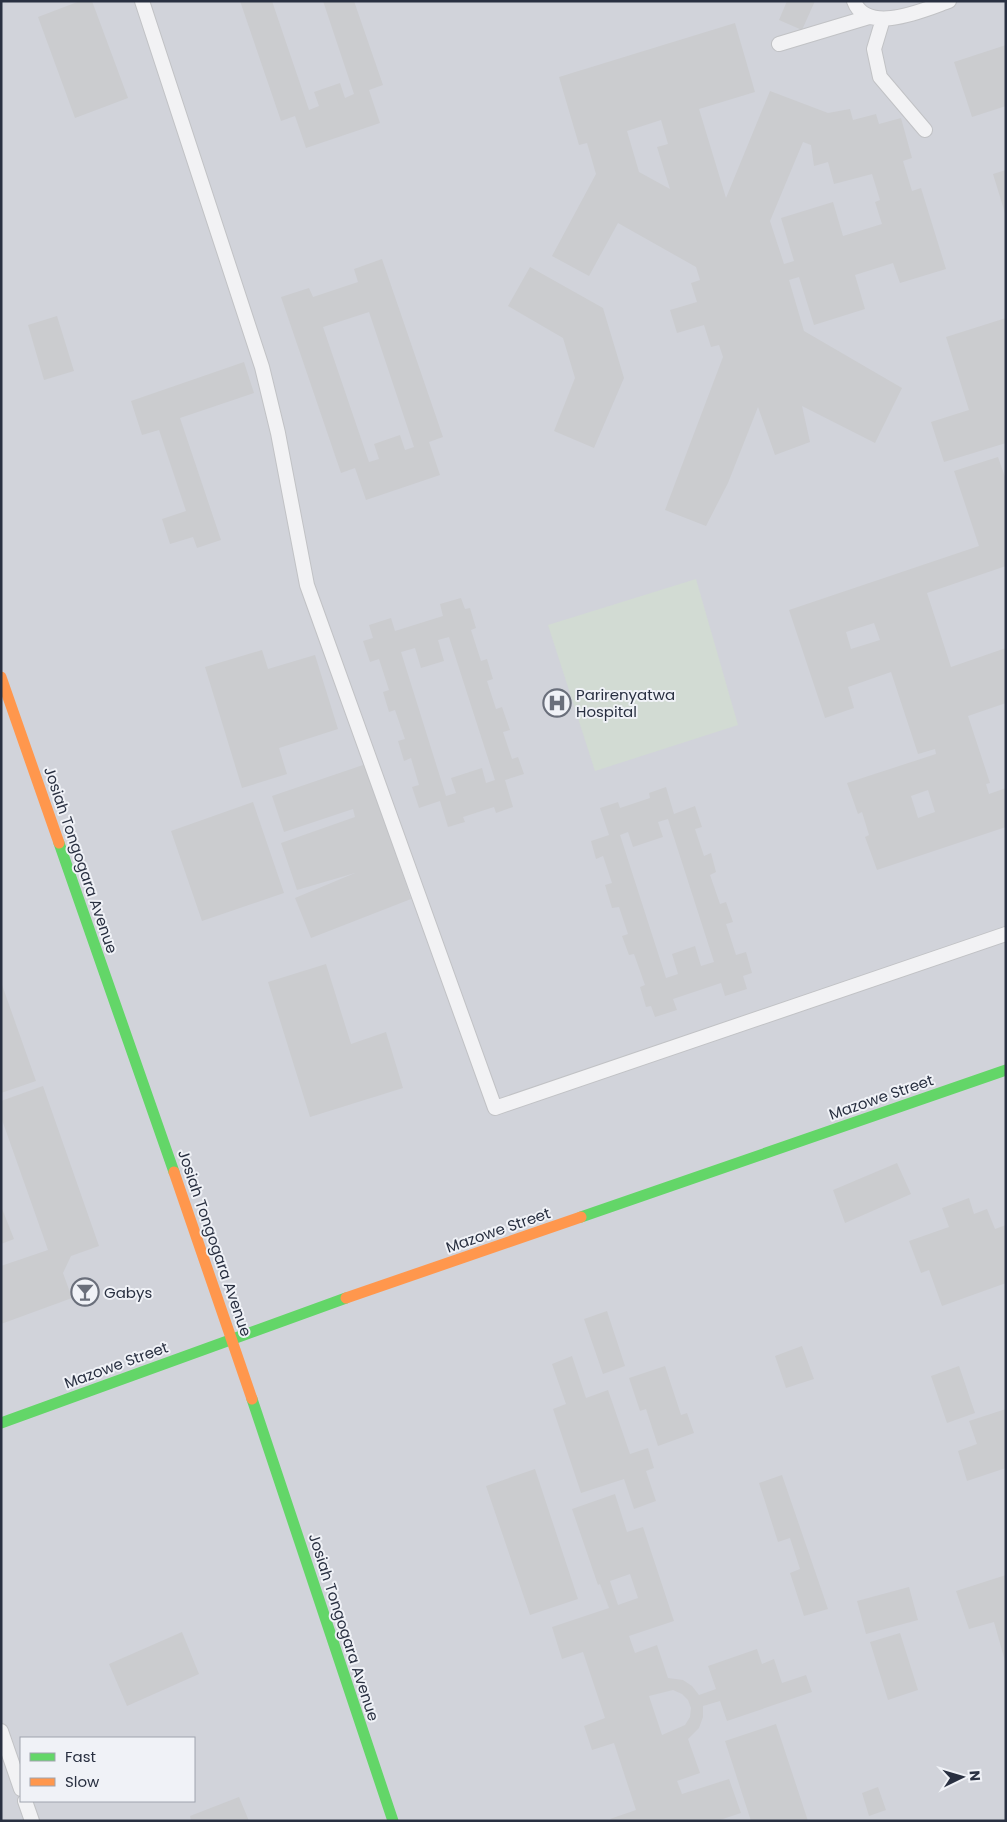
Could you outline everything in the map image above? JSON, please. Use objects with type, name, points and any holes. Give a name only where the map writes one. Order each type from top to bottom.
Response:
[{"type":"main road","name":"Josiah Tongogara Avenue","points":[[1,677],[232,1338],[393,1821]]},
{"type":"main road","name":"Mazowe Street","points":[[1,1423],[232,1338],[1006,1070]]},
{"type":"lane","points":[[142,1],[262,367],[278,433],[307,585],[495,1108],[1006,934]]},
{"type":"lane","points":[[854,1],[856,6],[876,18]]},
{"type":"lane","points":[[779,44],[876,18],[898,18],[949,1]]},
{"type":"lane","points":[[876,18],[874,49],[880,77],[925,130]]},
{"type":"lane","points":[[1,1731],[20,1786]]},
{"type":"lane","points":[[25,1802],[32,1821]]},
{"type":"shaded area","points":[[1,1],[1006,1],[1006,1821],[1,1821]]},
{"type":"shaded area","points":[[696,579],[738,725],[595,771],[548,625]]},
{"type":"building","points":[[80,1],[92,1],[128,98],[75,118],[38,17]]},
{"type":"building","points":[[240,1],[272,1],[309,110],[319,106],[314,92],[340,83],[345,98],[354,94],[323,1],[354,1],[383,85],[369,90],[380,123],[306,148],[295,116],[281,121]]},
{"type":"building","points":[[787,1],[815,1],[802,30],[779,20]]},
{"type":"building","points":[[735,23],[755,92],[699,109],[726,198],[770,91],[828,113],[850,109],[853,120],[876,114],[879,124],[901,118],[912,158],[903,161],[912,191],[921,188],[946,269],[900,283],[893,263],[855,275],[865,309],[814,325],[799,277],[789,280],[804,331],[902,388],[875,443],[802,406],[810,442],[775,455],[758,407],[728,483],[706,526],[665,510],[723,357],[719,345],[711,347],[704,325],[677,333],[670,310],[697,302],[691,283],[700,280],[696,267],[618,223],[589,276],[552,256],[596,174],[587,143],[579,145],[559,77]],"holes":[[[661,120],[668,144],[657,147],[670,189],[639,172],[627,131]],[[803,142],[811,145],[814,166],[828,162],[834,184],[872,174],[880,200],[875,202],[882,224],[843,236],[833,202],[781,218],[794,261],[784,264],[770,221]]]},
{"type":"building","points":[[1006,45],[1006,106],[972,117],[954,62]]},
{"type":"building","points":[[1006,170],[1006,213],[1005,213],[993,174]]},
{"type":"building","points":[[382,259],[443,437],[429,442],[440,475],[366,500],[355,468],[341,473],[281,297],[309,288],[313,297],[358,282],[354,269]],"holes":[[[369,312],[414,447],[405,450],[400,435],[374,444],[379,459],[369,462],[323,327]]]},
{"type":"building","points":[[530,267],[603,308],[624,378],[594,448],[554,431],[575,378],[563,338],[508,306]]},
{"type":"building","points":[[57,316],[74,371],[44,380],[28,325]]},
{"type":"building","points":[[1006,318],[1006,443],[944,462],[931,422],[969,410],[946,337]]},
{"type":"building","points":[[244,362],[254,393],[180,418],[221,540],[197,548],[193,537],[170,544],[162,519],[186,511],[159,430],[142,435],[131,401]]},
{"type":"building","points":[[998,457],[1006,480],[1006,566],[927,593],[951,667],[1006,648],[1006,703],[968,716],[990,783],[986,784],[989,794],[1006,788],[1006,827],[877,870],[865,837],[869,835],[862,812],[858,814],[847,783],[936,754],[935,749],[918,754],[891,672],[848,687],[854,708],[825,718],[789,610],[979,546],[954,471]],"holes":[[[874,623],[880,640],[851,649],[846,632]],[[928,790],[935,812],[918,818],[911,796]]]},
{"type":"building","points":[[461,598],[465,609],[470,608],[476,628],[471,630],[481,661],[487,659],[493,679],[487,681],[496,709],[502,707],[510,730],[503,732],[512,759],[518,757],[524,774],[505,780],[513,807],[496,813],[494,807],[463,817],[465,822],[448,827],[440,801],[419,808],[412,787],[419,785],[411,758],[404,761],[398,741],[405,739],[395,710],[389,712],[383,692],[389,690],[379,659],[370,662],[363,641],[373,638],[369,625],[391,618],[395,631],[443,616],[440,604]],"holes":[[[449,637],[495,780],[486,783],[482,768],[451,778],[456,793],[446,796],[401,652],[415,648],[421,668],[444,661],[438,640]]]},
{"type":"building","points":[[262,650],[268,669],[315,655],[338,729],[279,748],[287,774],[242,788],[205,667]]},
{"type":"building","points":[[366,764],[411,899],[311,938],[295,898],[355,873],[297,890],[281,843],[355,817],[353,809],[284,832],[272,796]]},
{"type":"building","points":[[666,787],[674,814],[695,806],[702,827],[695,829],[704,856],[711,853],[716,872],[710,875],[720,904],[726,902],[733,922],[726,924],[736,955],[746,952],[752,973],[743,976],[747,989],[725,996],[721,983],[673,999],[677,1010],[655,1017],[651,1006],[646,1007],[640,987],[645,985],[634,954],[629,955],[622,936],[628,934],[619,907],[612,908],[605,885],[612,883],[603,856],[596,859],[591,841],[609,835],[600,808],[618,802],[620,808],[650,798],[649,793]],"holes":[[[668,819],[714,962],[701,966],[695,946],[672,954],[678,974],[666,978],[620,835],[628,832],[633,847],[663,837],[658,822]]]},
{"type":"building","points":[[253,802],[284,893],[202,921],[171,831]]},
{"type":"building","points":[[326,964],[351,1044],[386,1032],[403,1088],[310,1117],[268,982]]},
{"type":"building","points":[[1,982],[36,1081],[1,1093]]},
{"type":"building","points":[[43,1086],[99,1246],[71,1256],[63,1273],[72,1298],[1,1324],[1,1266],[48,1250],[1,1117],[1,1101]]},
{"type":"building","points":[[897,1163],[911,1194],[845,1223],[833,1190]]},
{"type":"building","points":[[969,1198],[974,1214],[987,1209],[995,1229],[1006,1225],[1006,1283],[942,1306],[929,1270],[921,1273],[909,1241],[949,1227],[942,1208]]},
{"type":"building","points":[[1,1206],[14,1239],[1,1244]]},
{"type":"building","points":[[607,1311],[625,1366],[603,1374],[584,1319]]},
{"type":"building","points":[[802,1346],[814,1379],[786,1388],[775,1356]]},
{"type":"building","points":[[572,1356],[586,1398],[608,1390],[630,1454],[648,1448],[654,1468],[646,1471],[656,1501],[634,1509],[624,1479],[581,1493],[553,1409],[566,1404],[552,1364]]},
{"type":"building","points":[[665,1366],[681,1415],[687,1413],[694,1433],[658,1446],[646,1409],[640,1411],[629,1378]]},
{"type":"building","points":[[959,1366],[975,1413],[947,1423],[931,1376]]},
{"type":"building","points":[[1006,1409],[1006,1468],[967,1481],[958,1451],[977,1444],[969,1421]]},
{"type":"building","points":[[535,1469],[578,1599],[530,1615],[486,1486]]},
{"type":"building","points":[[782,1475],[828,1609],[804,1616],[790,1573],[800,1569],[790,1538],[778,1542],[759,1483]]},
{"type":"building","points":[[615,1494],[627,1532],[643,1527],[674,1621],[629,1636],[635,1653],[657,1645],[668,1678],[683,1680],[692,1686],[699,1695],[716,1689],[708,1666],[757,1649],[762,1664],[774,1659],[782,1683],[806,1675],[812,1692],[727,1721],[720,1701],[703,1706],[703,1717],[699,1728],[688,1739],[700,1773],[677,1781],[682,1794],[729,1779],[741,1813],[717,1821],[611,1821],[610,1819],[636,1810],[614,1743],[592,1750],[584,1726],[605,1718],[583,1652],[562,1659],[552,1627],[609,1608],[600,1584],[598,1585],[572,1509]],"holes":[[[630,1574],[638,1598],[618,1605],[610,1581]],[[673,1690],[682,1694],[688,1700],[691,1708],[690,1717],[685,1725],[662,1735],[649,1696]]]},
{"type":"building","points":[[1006,1575],[1005,1661],[994,1622],[969,1629],[956,1591]]},
{"type":"building","points":[[909,1587],[918,1620],[866,1634],[857,1601]]},
{"type":"building","points":[[182,1632],[199,1674],[127,1706],[109,1664]]},
{"type":"building","points":[[900,1633],[918,1690],[888,1700],[870,1642]]},
{"type":"building","points":[[776,1724],[808,1821],[751,1821],[725,1741]]},
{"type":"building","points":[[878,1787],[886,1810],[869,1816],[862,1793]]},
{"type":"building","points":[[239,1797],[249,1821],[191,1821],[190,1816]]},
{"type":"traffic: fast","points":[[59,843],[174,1172]]},
{"type":"traffic: fast","points":[[581,1217],[1006,1070]]},
{"type":"traffic: fast","points":[[1,1423],[346,1298]]},
{"type":"traffic: fast","points":[[252,1399],[393,1821]]},
{"type":"traffic: slow","points":[[1,677],[59,843]]},
{"type":"traffic: slow","points":[[174,1172],[252,1399]]},
{"type":"traffic: slow","points":[[346,1298],[581,1217]]},
{"type":"place","name":"Parirenyatwa Hospital","points":[[557,703]]},
{"type":"place","name":"Gabys","points":[[85,1292]]}]
